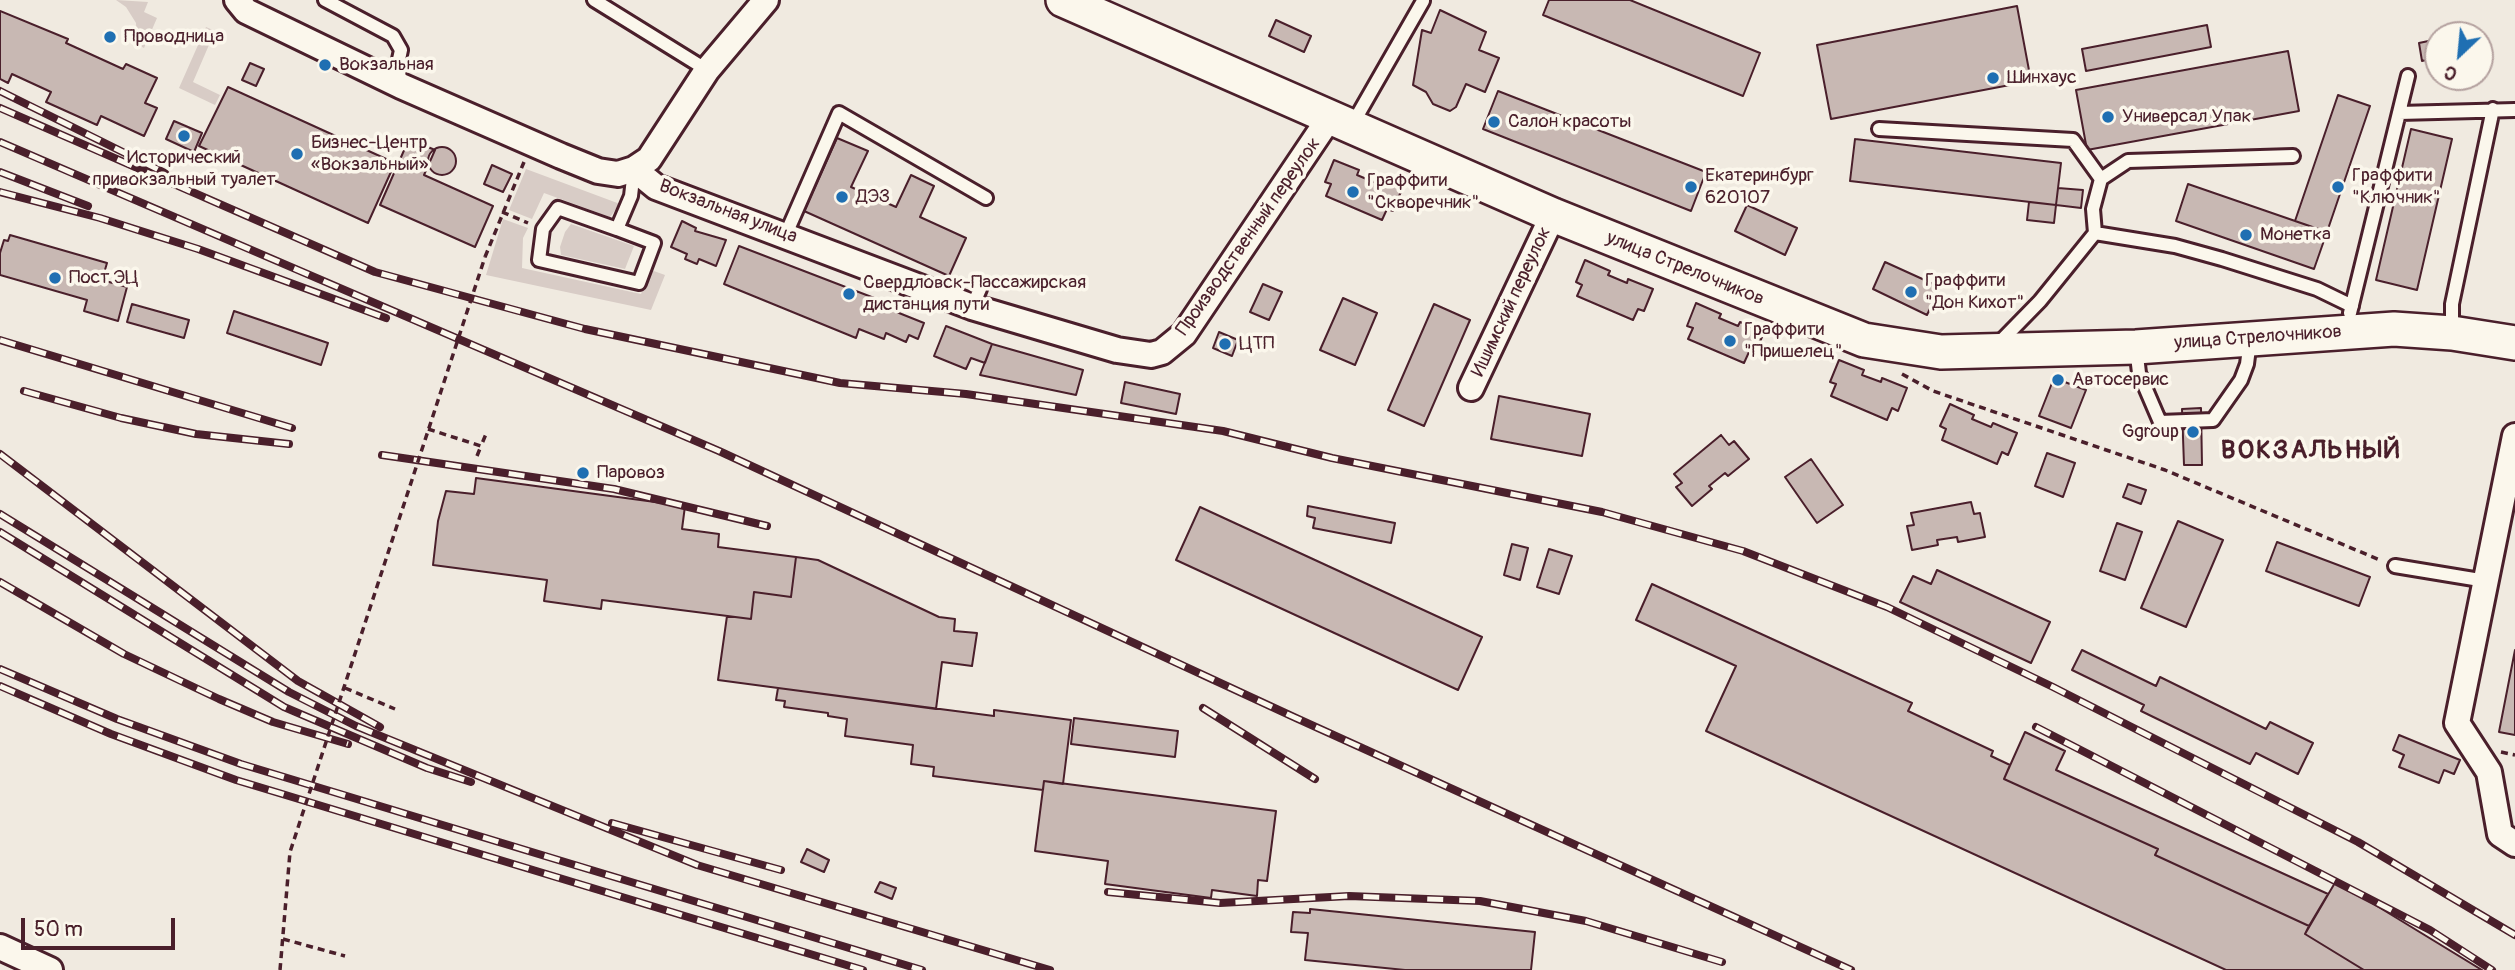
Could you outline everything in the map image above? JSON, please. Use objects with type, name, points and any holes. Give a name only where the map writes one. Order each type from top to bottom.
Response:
[{"type":"main road","name":"улица Стрелочников","points":[[1063,0],[1553,215],[1864,340],[1941,352],[2136,347],[2250,339],[2349,318],[2394,329],[2452,333],[2515,342]]},
{"type":"street","points":[[237,0],[246,11],[401,86],[598,171],[618,174],[634,169],[649,159],[707,70],[766,0]]},
{"type":"street","name":"Производственный переулок","points":[[1163,352],[1184,334],[1340,122]]},
{"type":"street","name":"Вокзальная улица","points":[[634,169],[656,187],[1135,355],[1163,352]]},
{"type":"street","name":"Ишимский переулок","points":[[1471,388],[1553,215]]},
{"type":"street","points":[[2515,436],[2457,723],[2489,772],[2500,834],[2515,844]]},
{"type":"street","points":[[0,947],[50,970]]},
{"type":"lane","points":[[325,0],[393,36],[401,50],[398,64],[401,86]]},
{"type":"lane","points":[[593,0],[707,70]]},
{"type":"lane","points":[[1340,122],[1423,1]]},
{"type":"lane","points":[[2095,233],[2175,246],[2317,289],[2349,318],[2409,76]]},
{"type":"lane","points":[[2452,333],[2452,304],[2493,109]]},
{"type":"lane","points":[[2399,113],[2515,110]]},
{"type":"lane","points":[[786,234],[839,113],[986,198]]},
{"type":"lane","points":[[1879,129],[2073,141],[2101,179]]},
{"type":"lane","points":[[1992,351],[2040,301],[2095,233],[2093,209],[2101,179],[2128,161],[2293,156]]},
{"type":"lane","points":[[617,229],[631,196],[634,169]]},
{"type":"lane","points":[[558,208],[617,229],[654,243],[639,283],[539,260],[543,229],[558,208]]},
{"type":"lane","points":[[2136,347],[2139,373],[2160,422],[2213,420],[2241,380],[2247,364],[2250,339]]},
{"type":"lane","points":[[2395,566],[2486,581]]},
{"type":"path","points":[[280,970],[290,852],[485,257],[527,156]]},
{"type":"path","points":[[502,212],[543,229]]},
{"type":"path","points":[[1901,373],[1933,391],[2165,470],[2395,566]]},
{"type":"path","points":[[428,429],[481,446]]},
{"type":"path","points":[[477,456],[486,434]]},
{"type":"path","points":[[345,688],[395,709]]},
{"type":"path","points":[[283,939],[345,956]]},
{"type":"shaded area","points":[[116,0],[148,2],[144,12],[157,18],[144,48],[137,44],[136,23],[126,7]]},
{"type":"shaded area","points":[[206,27],[215,31],[193,82],[220,95],[215,105],[179,88]]},
{"type":"shaded area","points":[[526,169],[620,204],[610,217],[544,193],[532,219],[509,210]]},
{"type":"shaded area","points":[[503,219],[528,228],[523,238],[522,268],[641,294],[651,270],[665,275],[651,310],[486,275]]},
{"type":"shaded area","points":[[571,224],[634,246],[625,269],[561,255],[560,247]]},
{"type":"building","points":[[1549,0],[1630,0],[1760,53],[1743,96],[1543,15]]},
{"type":"building","points":[[2017,6],[2031,81],[1831,119],[1817,45]]},
{"type":"building","points":[[1440,10],[1486,32],[1479,50],[1499,58],[1485,92],[1466,84],[1456,107],[1450,111],[1433,104],[1426,92],[1413,85],[1422,30],[1431,33]]},
{"type":"building","points":[[0,11],[68,39],[66,43],[123,69],[126,64],[157,78],[145,103],[157,108],[144,136],[101,116],[97,125],[46,102],[51,92],[12,74],[8,83],[0,79]]},
{"type":"building","points":[[1276,20],[1311,36],[1304,52],[1269,36]]},
{"type":"building","points":[[2207,25],[2211,47],[2086,71],[2082,49]]},
{"type":"building","points":[[2424,42],[2422,61],[2419,43]]},
{"type":"building","points":[[2288,51],[2299,111],[2087,150],[2076,90]]},
{"type":"building","points":[[250,63],[264,69],[256,86],[242,80]]},
{"type":"building","name":"Бизнес-Центр «Вокзальный»","points":[[228,87],[395,163],[368,223],[199,146]]},
{"type":"building","points":[[1498,91],[1706,172],[1691,211],[1483,129]]},
{"type":"building","points":[[2338,95],[2370,106],[2327,232],[2295,221]]},
{"type":"building","name":"Исторический привокзальный туалет","points":[[174,121],[202,133],[194,152],[166,139]]},
{"type":"building","points":[[2411,129],[2452,139],[2417,290],[2376,280]]},
{"type":"building","name":"ДЭЗ","points":[[837,138],[868,151],[851,187],[896,207],[911,175],[934,186],[920,217],[966,238],[949,276],[804,211]]},
{"type":"building","points":[[409,139],[435,150],[424,175],[493,206],[475,247],[380,205]]},
{"type":"building","points":[[1855,139],[2061,163],[2056,205],[1850,181]]},
{"type":"building","points":[[442,147],[452,151],[456,161],[452,171],[442,175],[432,171],[428,161],[432,151]]},
{"type":"building","points":[[1334,160],[1359,170],[1357,175],[1376,183],[1378,178],[1402,189],[1393,211],[1387,209],[1382,220],[1326,196],[1331,184],[1325,182]]},
{"type":"building","points":[[492,165],[512,174],[503,192],[484,184]]},
{"type":"building","points":[[2188,184],[2327,232],[2314,269],[2176,221]]},
{"type":"building","points":[[2058,188],[2083,190],[2081,208],[2056,205]]},
{"type":"building","points":[[2029,202],[2056,205],[2054,223],[2027,220]]},
{"type":"building","points":[[1747,205],[1797,228],[1785,255],[1735,231]]},
{"type":"building","points":[[682,221],[696,228],[695,231],[726,240],[716,266],[699,259],[697,264],[685,259],[687,254],[671,247]]},
{"type":"building","name":"Пост ЭЦ","points":[[10,235],[107,263],[102,280],[127,287],[118,321],[84,311],[87,300],[0,275],[0,253],[4,240],[8,241]]},
{"type":"building","points":[[739,246],[895,306],[894,311],[924,323],[918,339],[909,335],[906,342],[886,333],[884,339],[859,329],[856,338],[724,284]]},
{"type":"building","points":[[1585,260],[1610,271],[1608,275],[1627,283],[1628,279],[1653,289],[1644,311],[1638,309],[1633,320],[1577,296],[1582,285],[1576,282]]},
{"type":"building","points":[[1885,262],[1940,287],[1927,315],[1873,289]]},
{"type":"building","points":[[1263,284],[1282,292],[1269,320],[1250,312]]},
{"type":"building","points":[[1343,298],[1377,313],[1355,365],[1320,350]]},
{"type":"building","points":[[1696,303],[1721,314],[1719,318],[1738,326],[1740,322],[1764,332],[1755,354],[1749,352],[1744,363],[1688,339],[1693,328],[1687,326]]},
{"type":"building","points":[[132,304],[189,320],[184,338],[127,322]]},
{"type":"building","points":[[1434,304],[1470,320],[1424,426],[1388,410]]},
{"type":"building","points":[[234,311],[328,343],[321,365],[227,333]]},
{"type":"building","points":[[946,326],[992,344],[985,363],[971,358],[966,369],[934,356]]},
{"type":"building","name":"ЦТП","points":[[1219,332],[1238,340],[1232,356],[1213,348]]},
{"type":"building","points":[[992,344],[1083,370],[1076,395],[980,375]]},
{"type":"building","points":[[1839,360],[1864,370],[1862,375],[1881,382],[1882,378],[1907,388],[1898,411],[1892,408],[1887,420],[1831,396],[1836,384],[1830,382]]},
{"type":"building","points":[[2054,378],[2086,390],[2071,428],[2039,416]]},
{"type":"building","points":[[1125,382],[1180,394],[1176,414],[1121,403]]},
{"type":"building","points":[[1499,396],[1590,414],[1582,456],[1491,439]]},
{"type":"building","points":[[1950,404],[1974,415],[1972,419],[1991,427],[1993,423],[2017,433],[2008,455],[2002,452],[1997,464],[1942,440],[1946,429],[1940,426]]},
{"type":"building","points":[[2201,408],[2202,465],[2184,465],[2182,409]]},
{"type":"building","points":[[1721,435],[1729,445],[1734,441],[1749,459],[1728,476],[1725,473],[1709,486],[1712,489],[1692,506],[1676,487],[1682,483],[1674,474]]},
{"type":"building","points":[[2047,453],[2075,463],[2063,497],[2035,486]]},
{"type":"building","points":[[1811,459],[1843,505],[1817,523],[1785,477]]},
{"type":"building","points":[[476,478],[685,506],[682,529],[719,534],[718,547],[796,557],[791,597],[754,592],[751,619],[602,600],[601,609],[544,601],[547,580],[433,565],[438,521],[446,491],[474,494]]},
{"type":"building","points":[[2128,484],[2146,490],[2141,504],[2123,497]]},
{"type":"building","points":[[1971,502],[1974,514],[1980,513],[1985,537],[1958,542],[1957,537],[1937,540],[1938,545],[1912,550],[1907,526],[1914,525],[1911,513]]},
{"type":"building","points":[[1308,506],[1395,523],[1391,543],[1313,528],[1315,518],[1307,516]]},
{"type":"building","points":[[1200,507],[1482,637],[1458,690],[1176,560]]},
{"type":"building","points":[[2178,521],[2223,540],[2186,627],[2141,608]]},
{"type":"building","points":[[2117,523],[2142,532],[2125,580],[2100,571]]},
{"type":"building","points":[[2277,542],[2370,577],[2359,606],[2266,571]]},
{"type":"building","points":[[1512,544],[1528,548],[1520,580],[1504,575]]},
{"type":"building","points":[[1549,549],[1572,556],[1559,594],[1537,587]]},
{"type":"building","points":[[796,557],[818,560],[939,617],[955,619],[954,631],[977,633],[972,666],[942,662],[936,709],[718,680],[727,616],[751,619],[754,592],[791,597]]},
{"type":"building","points":[[1937,570],[2050,622],[2031,663],[1900,602],[1913,576],[1931,584]]},
{"type":"building","points":[[1652,584],[1912,703],[1908,711],[1993,751],[1991,756],[2010,765],[2004,779],[2158,849],[2155,855],[2309,926],[2305,934],[2364,970],[2226,970],[1706,731],[1736,666],[1636,620]]},
{"type":"building","points":[[2082,650],[2156,686],[2160,677],[2266,729],[2270,722],[2313,743],[2298,774],[2256,753],[2250,764],[2141,711],[2144,705],[2072,670]]},
{"type":"building","points":[[2515,650],[2515,735],[2499,732]]},
{"type":"building","points":[[778,688],[994,716],[994,710],[1071,720],[1063,784],[1044,781],[1043,790],[933,776],[934,767],[911,764],[913,745],[845,736],[847,719],[828,716],[828,713],[784,707],[785,701],[776,700]]},
{"type":"building","points":[[1074,718],[1178,731],[1175,757],[1071,744]]},
{"type":"building","points":[[2025,732],[2065,751],[2056,770],[2328,894],[2309,926],[2155,855],[2158,849],[2004,779]]},
{"type":"building","points":[[2399,735],[2460,760],[2454,774],[2444,770],[2439,783],[2399,767],[2404,755],[2393,750]]},
{"type":"building","points":[[1044,781],[1276,811],[1267,881],[1258,880],[1257,896],[1212,890],[1211,898],[1105,884],[1108,861],[1035,851]]},
{"type":"building","points":[[807,849],[829,860],[824,872],[801,862]]},
{"type":"building","points":[[2336,881],[2482,970],[2364,970],[2305,934]]},
{"type":"building","points":[[880,882],[896,888],[892,899],[875,892]]},
{"type":"building","points":[[1310,909],[1535,932],[1531,970],[1405,970],[1305,960],[1308,933],[1291,932],[1293,912],[1310,913]]},
{"type":"railway","points":[[0,91],[165,173]]},
{"type":"railway","points":[[0,108],[375,272],[585,329],[840,383],[966,394],[1223,431],[1332,458],[1602,512],[1743,551],[1887,607],[2053,687],[2358,842],[2515,935]]},
{"type":"railway","points":[[0,142],[719,451],[1296,718],[1851,970]]},
{"type":"railway","points":[[0,172],[88,206]]},
{"type":"railway","points":[[0,192],[100,218],[198,249],[386,318]]},
{"type":"railway","points":[[0,340],[292,428]]},
{"type":"railway","points":[[24,391],[121,418],[196,434],[289,444]]},
{"type":"railway","points":[[0,454],[298,681],[380,727]]},
{"type":"railway","points":[[382,455],[614,489],[767,526]]},
{"type":"railway","points":[[0,514],[289,692],[356,726],[697,865],[1050,970]]},
{"type":"railway","points":[[0,532],[284,707],[427,768],[471,782]]},
{"type":"railway","points":[[0,582],[124,654],[219,699],[273,722],[348,744]]},
{"type":"railway","points":[[0,669],[117,719],[241,764],[922,970]]},
{"type":"railway","points":[[0,686],[111,734],[236,780],[863,970]]},
{"type":"railway","points":[[1203,708],[1315,779]]},
{"type":"railway","points":[[2036,727],[2430,930],[2492,970]]},
{"type":"railway","points":[[612,823],[781,870]]},
{"type":"railway","points":[[1108,892],[1220,903],[1349,896],[1480,901],[1586,921],[1722,962]]},
{"type":"place","name":"Проводница","points":[[110,37]]},
{"type":"place","name":"Вокзальная","points":[[325,65]]},
{"type":"place","name":"Шинхаус","points":[[1993,78]]},
{"type":"place","name":"Универсал Упак","points":[[2108,117]]},
{"type":"place","name":"Салон красоты","points":[[1494,122]]},
{"type":"place","name":"Исторический привокзальный туалет","points":[[184,136]]},
{"type":"place","name":"Бизнес-Центр «Вокзальный»","points":[[297,154]]},
{"type":"place","name":"Екатеринбург 620107","points":[[1691,187]]},
{"type":"place","name":"Граффити \"Ключник\"","points":[[2338,187]]},
{"type":"place","name":"Граффити \"Скворечник\"","points":[[1353,192]]},
{"type":"place","name":"ДЭЗ","points":[[842,197]]},
{"type":"place","name":"Монетка","points":[[2246,235]]},
{"type":"place","name":"Пост ЭЦ","points":[[55,278]]},
{"type":"place","name":"Граффити \"Дон Кихот\"","points":[[1911,292]]},
{"type":"place","name":"Свердловск-Пассажирская дистанция пути","points":[[849,294]]},
{"type":"place","name":"Граффити \"Пришелец\"","points":[[1730,341]]},
{"type":"place","name":"ЦТП","points":[[1225,344]]},
{"type":"place","name":"Автосервис","points":[[2058,380]]},
{"type":"place","name":"Ggroup","points":[[2193,432]]},
{"type":"place","name":"Паровоз","points":[[583,473]]},
{"type":"district","name":"ВОКЗАЛЬНЫЙ","points":[[2311,451]]}]
